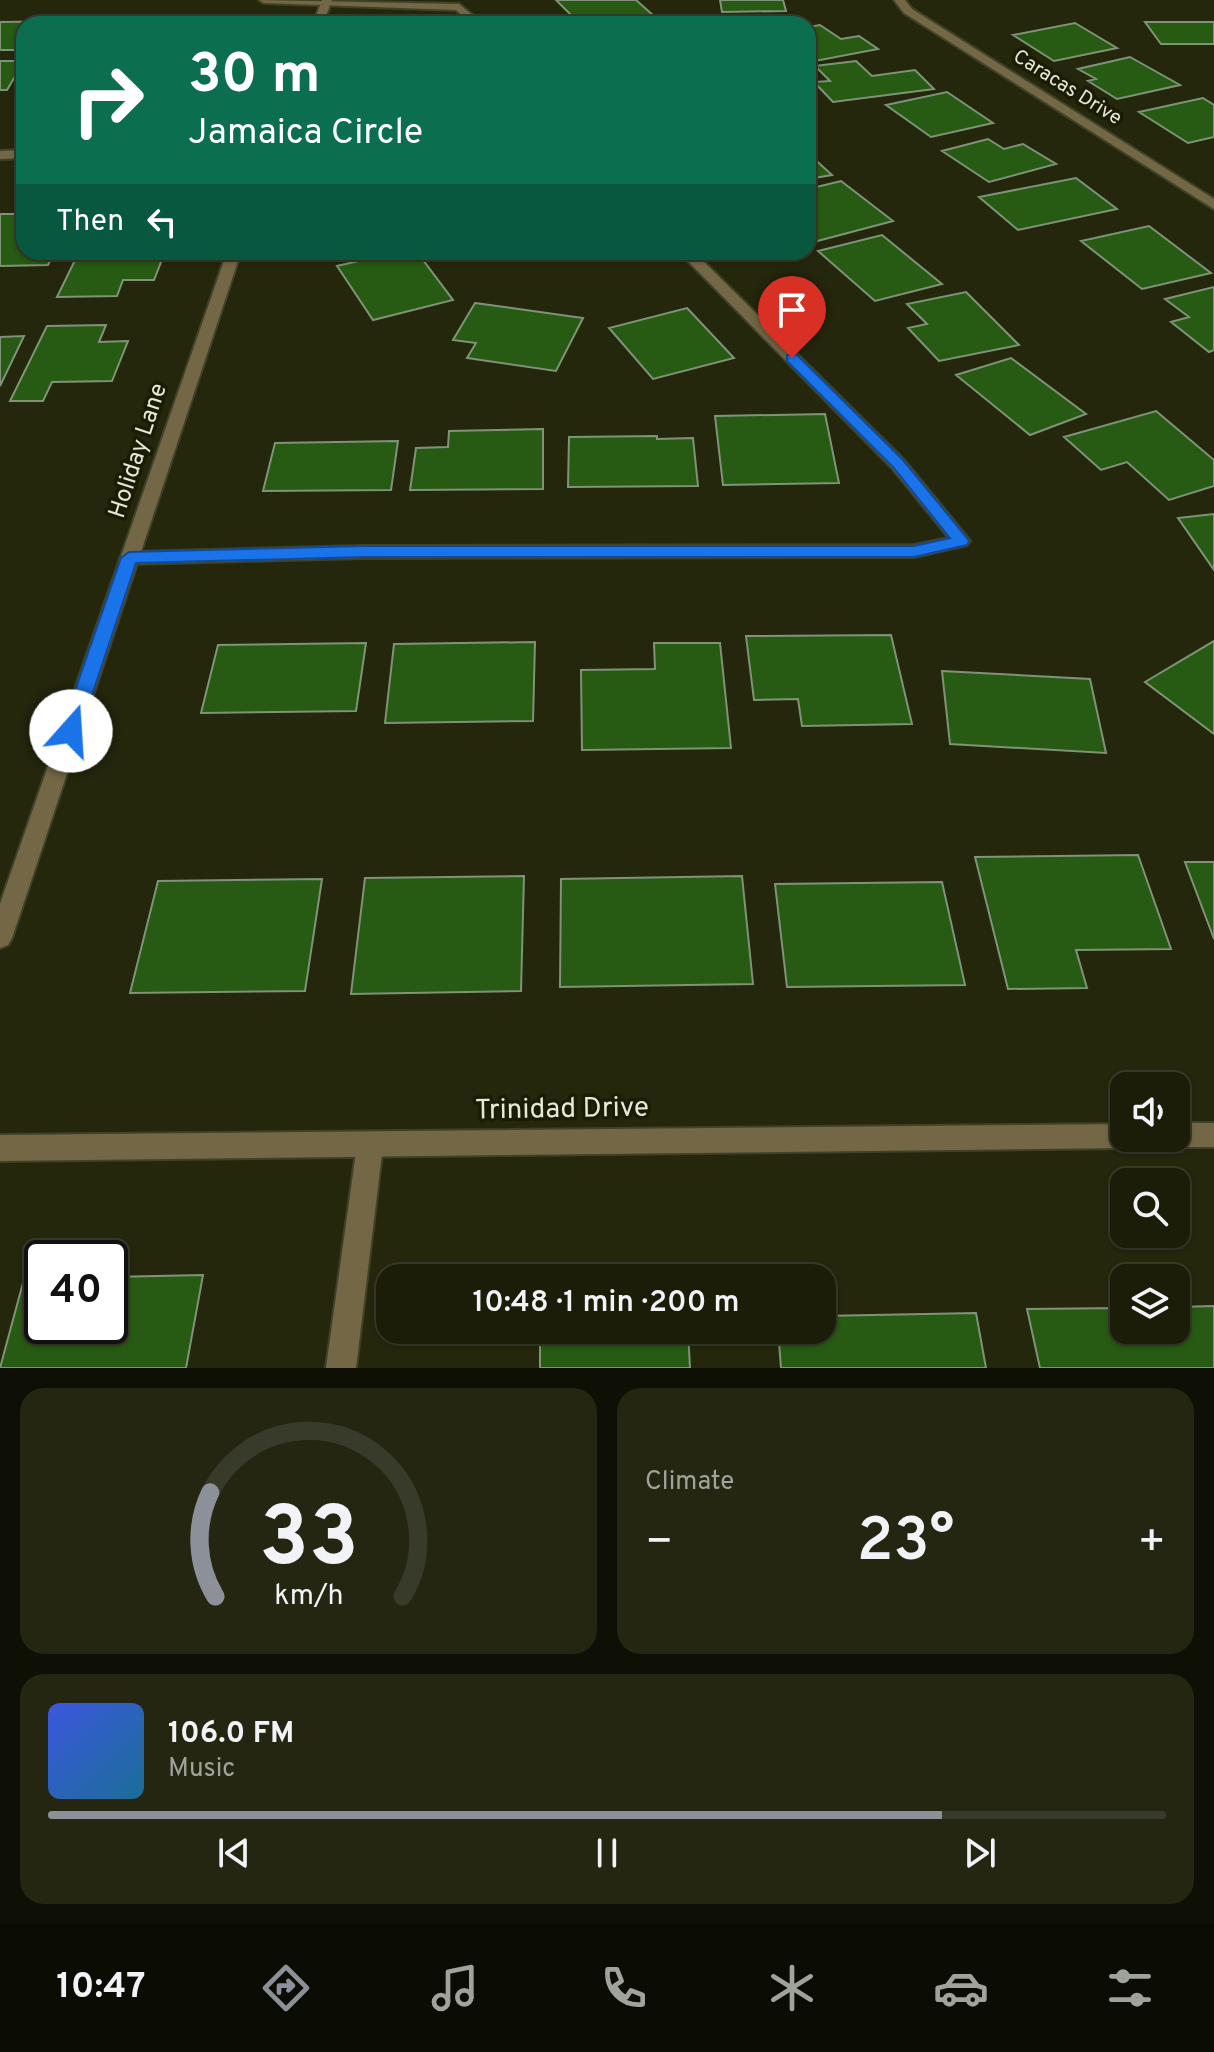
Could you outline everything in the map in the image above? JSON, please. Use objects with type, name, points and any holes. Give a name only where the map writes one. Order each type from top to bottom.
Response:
[{"type":"street","points":[[264,0],[459,7],[469,16]]},
{"type":"street","name":"Caracas Drive","points":[[900,2],[1214,205]]},
{"type":"street","name":"Holiday Lane","points":[[0,938],[231,260]]},
{"type":"street","points":[[129,558],[363,552],[914,551],[961,541],[898,464],[694,260]]},
{"type":"street","points":[[1190,1135],[1214,1135]]},
{"type":"street","name":"Trinidad Drive","points":[[0,1148],[1110,1136]]},
{"type":"street","points":[[341,1368],[370,1145]]},
{"type":"building","points":[[556,0],[636,0],[654,16],[572,16]]},
{"type":"building","points":[[720,0],[783,0],[786,11],[722,12]]},
{"type":"building","points":[[0,22],[16,22],[16,50],[0,50]]},
{"type":"building","points":[[1145,22],[1214,22],[1214,44],[1161,44]]},
{"type":"building","points":[[1075,23],[1117,48],[1054,61],[1013,35]]},
{"type":"building","points":[[820,25],[841,39],[859,36],[878,49],[816,61],[816,26]]},
{"type":"building","points":[[1130,57],[1180,85],[1117,99],[1088,81],[1096,79],[1078,69]]},
{"type":"building","points":[[0,61],[16,61],[16,75],[7,90],[0,90]]},
{"type":"building","points":[[856,61],[872,76],[915,70],[934,89],[833,102],[816,84],[830,81],[816,66]]},
{"type":"building","points":[[947,92],[993,123],[931,137],[886,105]]},
{"type":"building","points":[[1203,98],[1214,105],[1214,137],[1188,143],[1139,112]]},
{"type":"building","points":[[988,139],[1004,149],[1023,144],[1056,164],[989,182],[942,151]]},
{"type":"building","points":[[816,160],[832,175],[816,178]]},
{"type":"building","points":[[1076,178],[1117,209],[1018,230],[979,197]]},
{"type":"building","points":[[841,181],[893,221],[816,241],[816,187]]},
{"type":"building","points":[[0,214],[16,214],[16,260],[50,260],[48,265],[0,266]]},
{"type":"building","points":[[1149,226],[1211,273],[1142,289],[1081,241]]},
{"type":"building","points":[[882,235],[942,284],[875,301],[818,251]]},
{"type":"building","points":[[75,260],[162,260],[154,280],[123,280],[117,296],[57,297]]},
{"type":"building","points":[[363,260],[423,260],[453,300],[373,320],[337,266]]},
{"type":"building","points":[[1214,287],[1214,350],[1209,352],[1171,322],[1189,317],[1165,299]]},
{"type":"building","points":[[966,292],[1019,345],[939,361],[908,328],[927,324],[907,304]]},
{"type":"building","points":[[475,303],[583,318],[556,371],[467,358],[476,343],[453,340]]},
{"type":"building","points":[[687,308],[734,358],[653,379],[609,328]]},
{"type":"building","points":[[106,325],[99,342],[128,341],[112,381],[52,382],[43,401],[10,401],[47,326]]},
{"type":"building","points":[[24,336],[0,386],[0,337]]},
{"type":"building","points":[[1011,358],[1086,414],[1030,435],[956,375]]},
{"type":"building","points":[[1156,411],[1214,460],[1214,486],[1169,500],[1127,462],[1101,470],[1064,437]]},
{"type":"building","points":[[825,414],[839,483],[723,485],[715,416]]},
{"type":"building","points":[[543,429],[543,489],[410,490],[416,448],[448,447],[449,431]]},
{"type":"building","points":[[657,436],[657,439],[693,438],[698,486],[568,487],[569,437]]},
{"type":"building","points":[[398,441],[391,490],[263,491],[275,443]]},
{"type":"building","points":[[1214,514],[1214,570],[1178,518]]},
{"type":"building","points":[[891,635],[912,724],[802,726],[798,699],[754,700],[746,636]]},
{"type":"building","points":[[1214,641],[1214,734],[1145,682]]},
{"type":"building","points":[[535,642],[533,721],[385,723],[394,644]]},
{"type":"building","points":[[366,643],[356,711],[201,713],[218,645]]},
{"type":"building","points":[[654,643],[720,643],[731,748],[582,750],[581,670],[655,669]]},
{"type":"building","points":[[942,671],[1090,679],[1106,753],[950,744]]},
{"type":"building","points":[[1138,855],[1171,949],[1076,950],[1087,988],[1008,989],[975,857]]},
{"type":"building","points":[[1185,862],[1214,862],[1214,939]]},
{"type":"building","points":[[524,876],[521,991],[351,994],[365,878]]},
{"type":"building","points":[[742,876],[753,984],[560,987],[561,879]]},
{"type":"building","points":[[322,879],[305,991],[130,993],[158,881]]},
{"type":"building","points":[[942,882],[965,985],[787,987],[775,884]]},
{"type":"building","points":[[203,1275],[186,1368],[0,1368],[24,1279],[24,1344],[128,1344],[128,1277]]},
{"type":"building","points":[[1214,1306],[1214,1368],[1040,1368],[1027,1309],[1110,1308],[1110,1344],[1190,1344],[1190,1307]]},
{"type":"building","points":[[976,1313],[986,1368],[781,1368],[779,1344],[836,1344],[836,1316]]},
{"type":"building","points":[[540,1344],[689,1344],[690,1368],[540,1368]]},
{"type":"route","points":[[71,731],[129,558],[363,552],[914,551],[961,541],[898,464],[792,358]]}]
